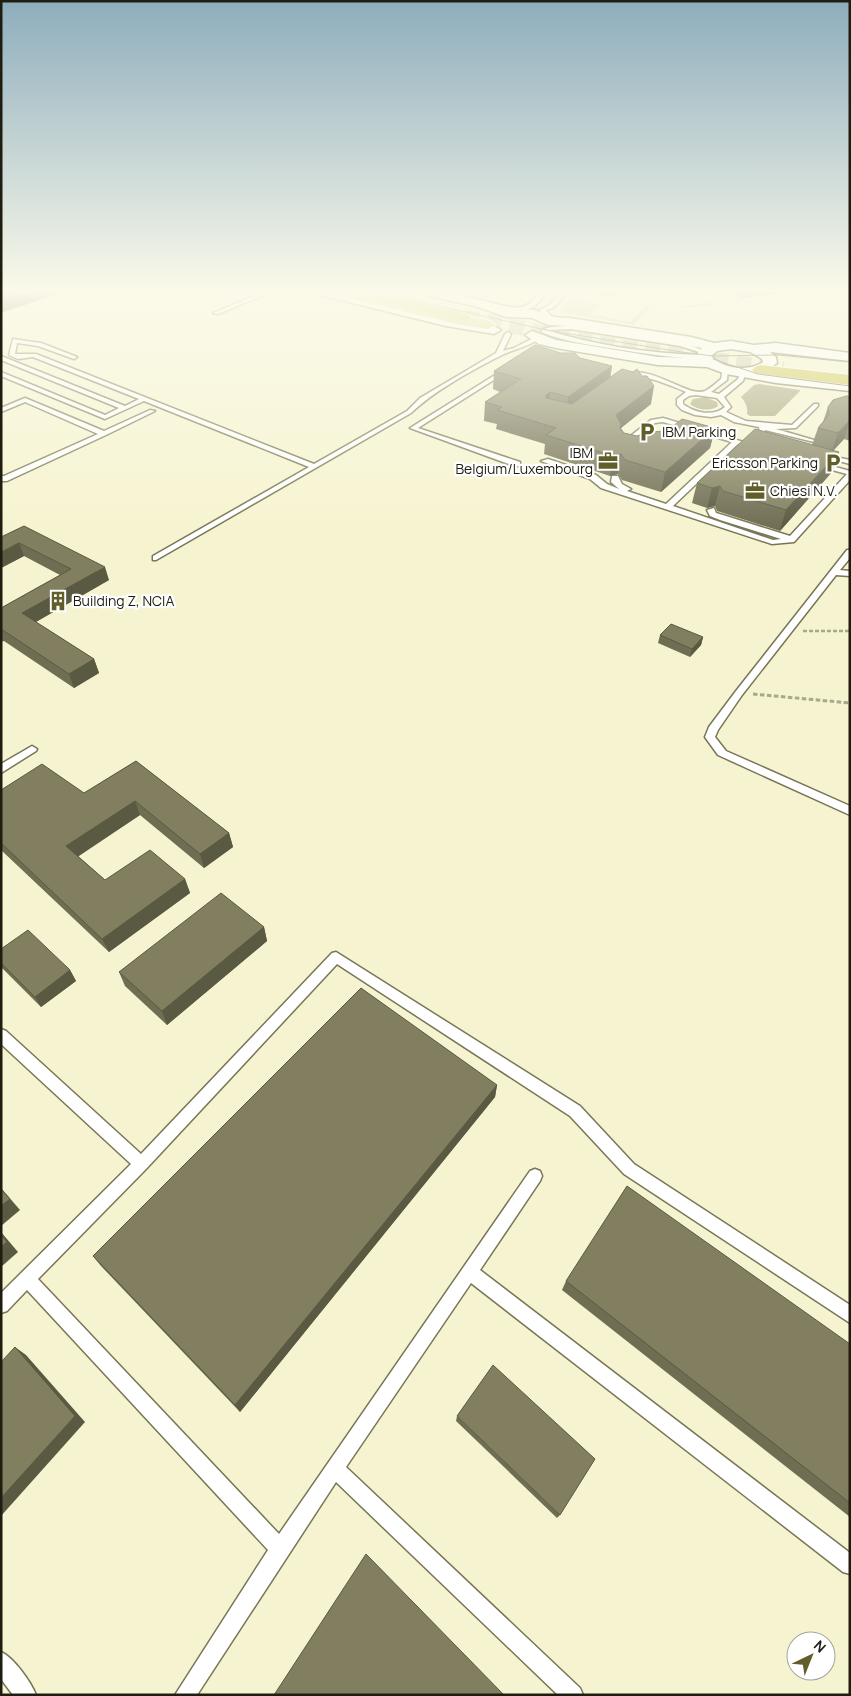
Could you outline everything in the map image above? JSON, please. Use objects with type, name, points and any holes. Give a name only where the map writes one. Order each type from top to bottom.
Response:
[{"type":"highway","points":[[787,371],[850,380]]},
{"type":"highway","points":[[817,371],[850,376]]},
{"type":"street","points":[[733,371],[743,374],[753,371]]},
{"type":"street","points":[[778,371],[850,387]]},
{"type":"lane","points":[[34,371],[125,408]]},
{"type":"lane","points":[[73,371],[313,466]]},
{"type":"lane","points":[[156,558],[409,412],[422,399],[469,371]]},
{"type":"lane","points":[[506,371],[413,428],[517,464]]},
{"type":"lane","points":[[706,393],[724,380],[725,371]]},
{"type":"lane","points":[[1,374],[105,417],[144,399]]},
{"type":"lane","points":[[720,397],[743,374]]},
{"type":"lane","points":[[621,377],[629,375],[666,382],[692,393]]},
{"type":"lane","points":[[692,393],[706,393],[725,400],[728,407],[721,412],[699,413],[684,408],[679,402],[683,396],[692,393]]},
{"type":"lane","points":[[1,410],[25,400],[104,434]]},
{"type":"lane","points":[[762,426],[794,427],[816,405]]},
{"type":"lane","points":[[679,424],[689,410]]},
{"type":"lane","points":[[1,478],[4,479],[152,412]]},
{"type":"lane","points":[[721,412],[734,420],[812,441]]},
{"type":"lane","points":[[668,431],[699,413]]},
{"type":"lane","points":[[624,450],[622,446],[653,421],[679,424],[759,447]]},
{"type":"lane","points":[[762,426],[762,434],[767,439],[776,442]]},
{"type":"lane","points":[[670,505],[737,441]]},
{"type":"lane","points":[[812,452],[850,462]]},
{"type":"lane","points":[[545,461],[593,477],[604,486],[670,505]]},
{"type":"lane","points":[[615,478],[615,482],[620,486],[772,542],[791,540],[850,474],[813,462]]},
{"type":"lane","points":[[711,510],[713,514],[723,518],[791,540]]},
{"type":"lane","points":[[850,552],[739,693],[713,729],[710,737],[722,753],[850,811]]},
{"type":"lane","points":[[835,572],[850,574]]},
{"type":"lane","points":[[1,769],[32,749]]},
{"type":"lane","points":[[1,1305],[140,1164],[336,958],[575,1111],[628,1169],[850,1315]]},
{"type":"lane","points":[[1,1035],[140,1164]]},
{"type":"lane","points":[[185,1695],[280,1549],[535,1176]]},
{"type":"lane","points":[[470,1272],[850,1566]]},
{"type":"lane","points":[[27,1279],[280,1549]]},
{"type":"lane","points":[[335,1469],[573,1695]]},
{"type":"lane","points":[[1,1662],[26,1695]]},
{"type":"path","points":[[787,631],[850,631]]},
{"type":"path","points":[[739,693],[850,703]]},
{"type":"shaded area","points":[[759,384],[800,391],[775,416],[750,416],[747,414],[746,405],[741,397],[754,385]]},
{"type":"shaded area","points":[[705,397],[717,402],[718,406],[704,410],[690,404],[693,399]]},
{"type":"building","points":[[494,371],[605,371],[568,397],[550,392],[546,395],[546,398],[572,404],[619,371],[639,371],[642,376],[647,376],[654,386],[616,415],[621,424],[620,428],[624,433],[637,436],[649,432],[667,431],[682,419],[715,428],[665,472],[625,460],[621,454],[613,456],[546,435],[556,428],[497,410],[502,407],[485,402],[521,379]]},
{"type":"building","points":[[850,396],[850,420],[838,433],[818,428],[829,415],[828,407],[833,400]]},
{"type":"building","points":[[755,429],[839,452],[786,510],[723,491],[720,486],[712,488],[697,483]]},
{"type":"building","points":[[24,526],[105,567],[22,613],[94,659],[69,674],[1,629],[1,608],[71,569],[19,543],[1,552],[1,537]]},
{"type":"building","points":[[671,624],[703,637],[692,649],[660,635]]},
{"type":"building","points":[[136,761],[229,833],[200,854],[135,801],[66,846],[105,880],[150,850],[185,879],[102,939],[1,843],[1,790],[42,764],[84,793]]},
{"type":"building","points":[[221,893],[264,927],[162,1011],[119,972]]},
{"type":"building","points":[[28,930],[70,970],[35,997],[1,963],[1,949]]},
{"type":"building","points":[[361,988],[497,1085],[235,1405],[93,1256]]},
{"type":"building","points":[[627,1186],[850,1344],[850,1503],[566,1281]]},
{"type":"building","points":[[1,1189],[10,1199],[1,1206]]},
{"type":"building","points":[[1,1235],[7,1242],[1,1247]]},
{"type":"building","points":[[15,1347],[75,1416],[1,1498],[1,1362]]},
{"type":"building","points":[[493,1365],[595,1459],[560,1515],[457,1416]]},
{"type":"building","points":[[366,1554],[504,1695],[274,1695]]},
{"type":"tram line","points":[[749,371],[758,374],[850,386]]},
{"type":"place","name":"IBM Parking","points":[[647,432]]},
{"type":"place","name":"IBM Belgium/Luxembourg","points":[[608,461]]},
{"type":"place","name":"Ericsson Parking","points":[[833,463]]},
{"type":"place","name":"Chiesi N.V.","points":[[755,491]]},
{"type":"place","name":"Building Z, NCIA","points":[[58,601]]}]
